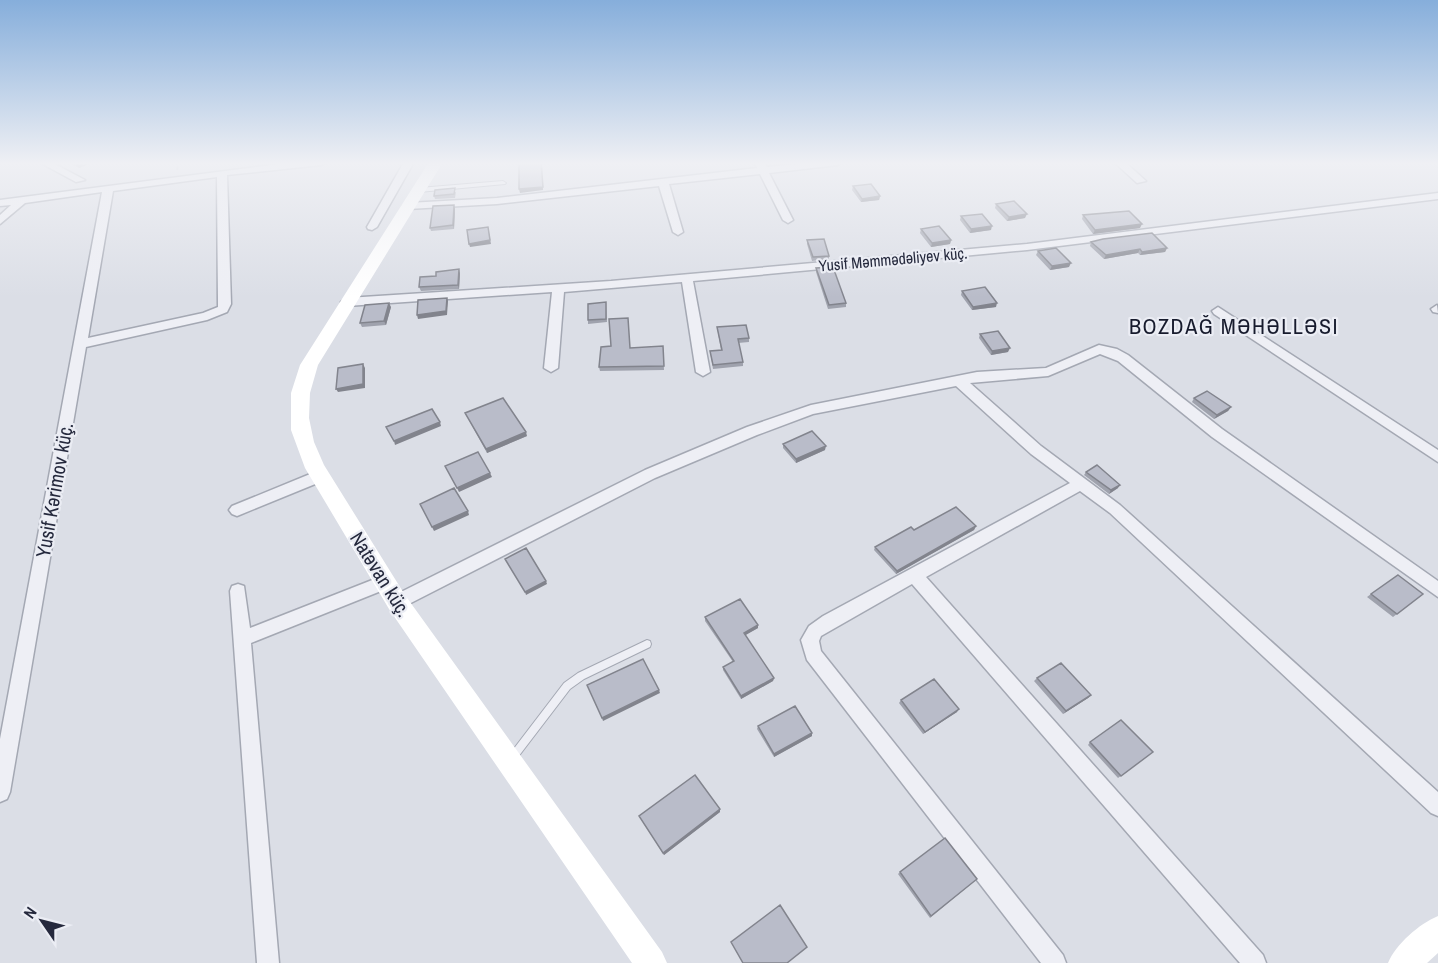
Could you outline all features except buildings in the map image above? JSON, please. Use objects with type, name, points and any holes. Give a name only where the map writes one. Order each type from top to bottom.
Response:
[{"type":"street","points":[[0,221],[15,207]]},
{"type":"street","name":"Yusif Kərimov küç.","points":[[0,792],[105,207]]},
{"type":"street","points":[[81,344],[207,316],[223,309],[225,304],[223,207]]},
{"type":"street","points":[[372,227],[383,207]]},
{"type":"street","name":"Natəvan küç.","points":[[408,207],[314,356],[301,385],[298,423],[304,445],[320,476],[391,592],[651,963]]},
{"type":"street","points":[[670,207],[678,232]]},
{"type":"street","points":[[781,207],[788,220]]},
{"type":"street","name":"Yusif Məmmədəliyev küç.","points":[[347,302],[558,289],[1027,247],[1350,207]]},
{"type":"street","points":[[687,278],[703,372]]},
{"type":"street","points":[[550,368],[558,289]]},
{"type":"street","points":[[1218,311],[1438,457]]},
{"type":"street","points":[[243,639],[391,592],[650,474],[752,431],[812,410],[958,381],[1048,372],[1099,349],[1123,358],[1217,433],[1438,590]]},
{"type":"street","points":[[958,381],[1036,450],[1115,509],[1438,806]]},
{"type":"street","points":[[237,510],[320,476]]},
{"type":"street","points":[[1055,963],[813,654],[810,640],[815,631],[829,621],[1081,484]]},
{"type":"street","points":[[914,575],[1255,963]]},
{"type":"street","points":[[238,591],[267,963]]},
{"type":"street","points":[[1404,963],[1438,932]]},
{"type":"lane","points":[[509,761],[567,686],[581,676],[647,644]]},
{"type":"district","name":"BOZDAĞ MƏHƏLLƏSI","points":[[1234,326]]}]
